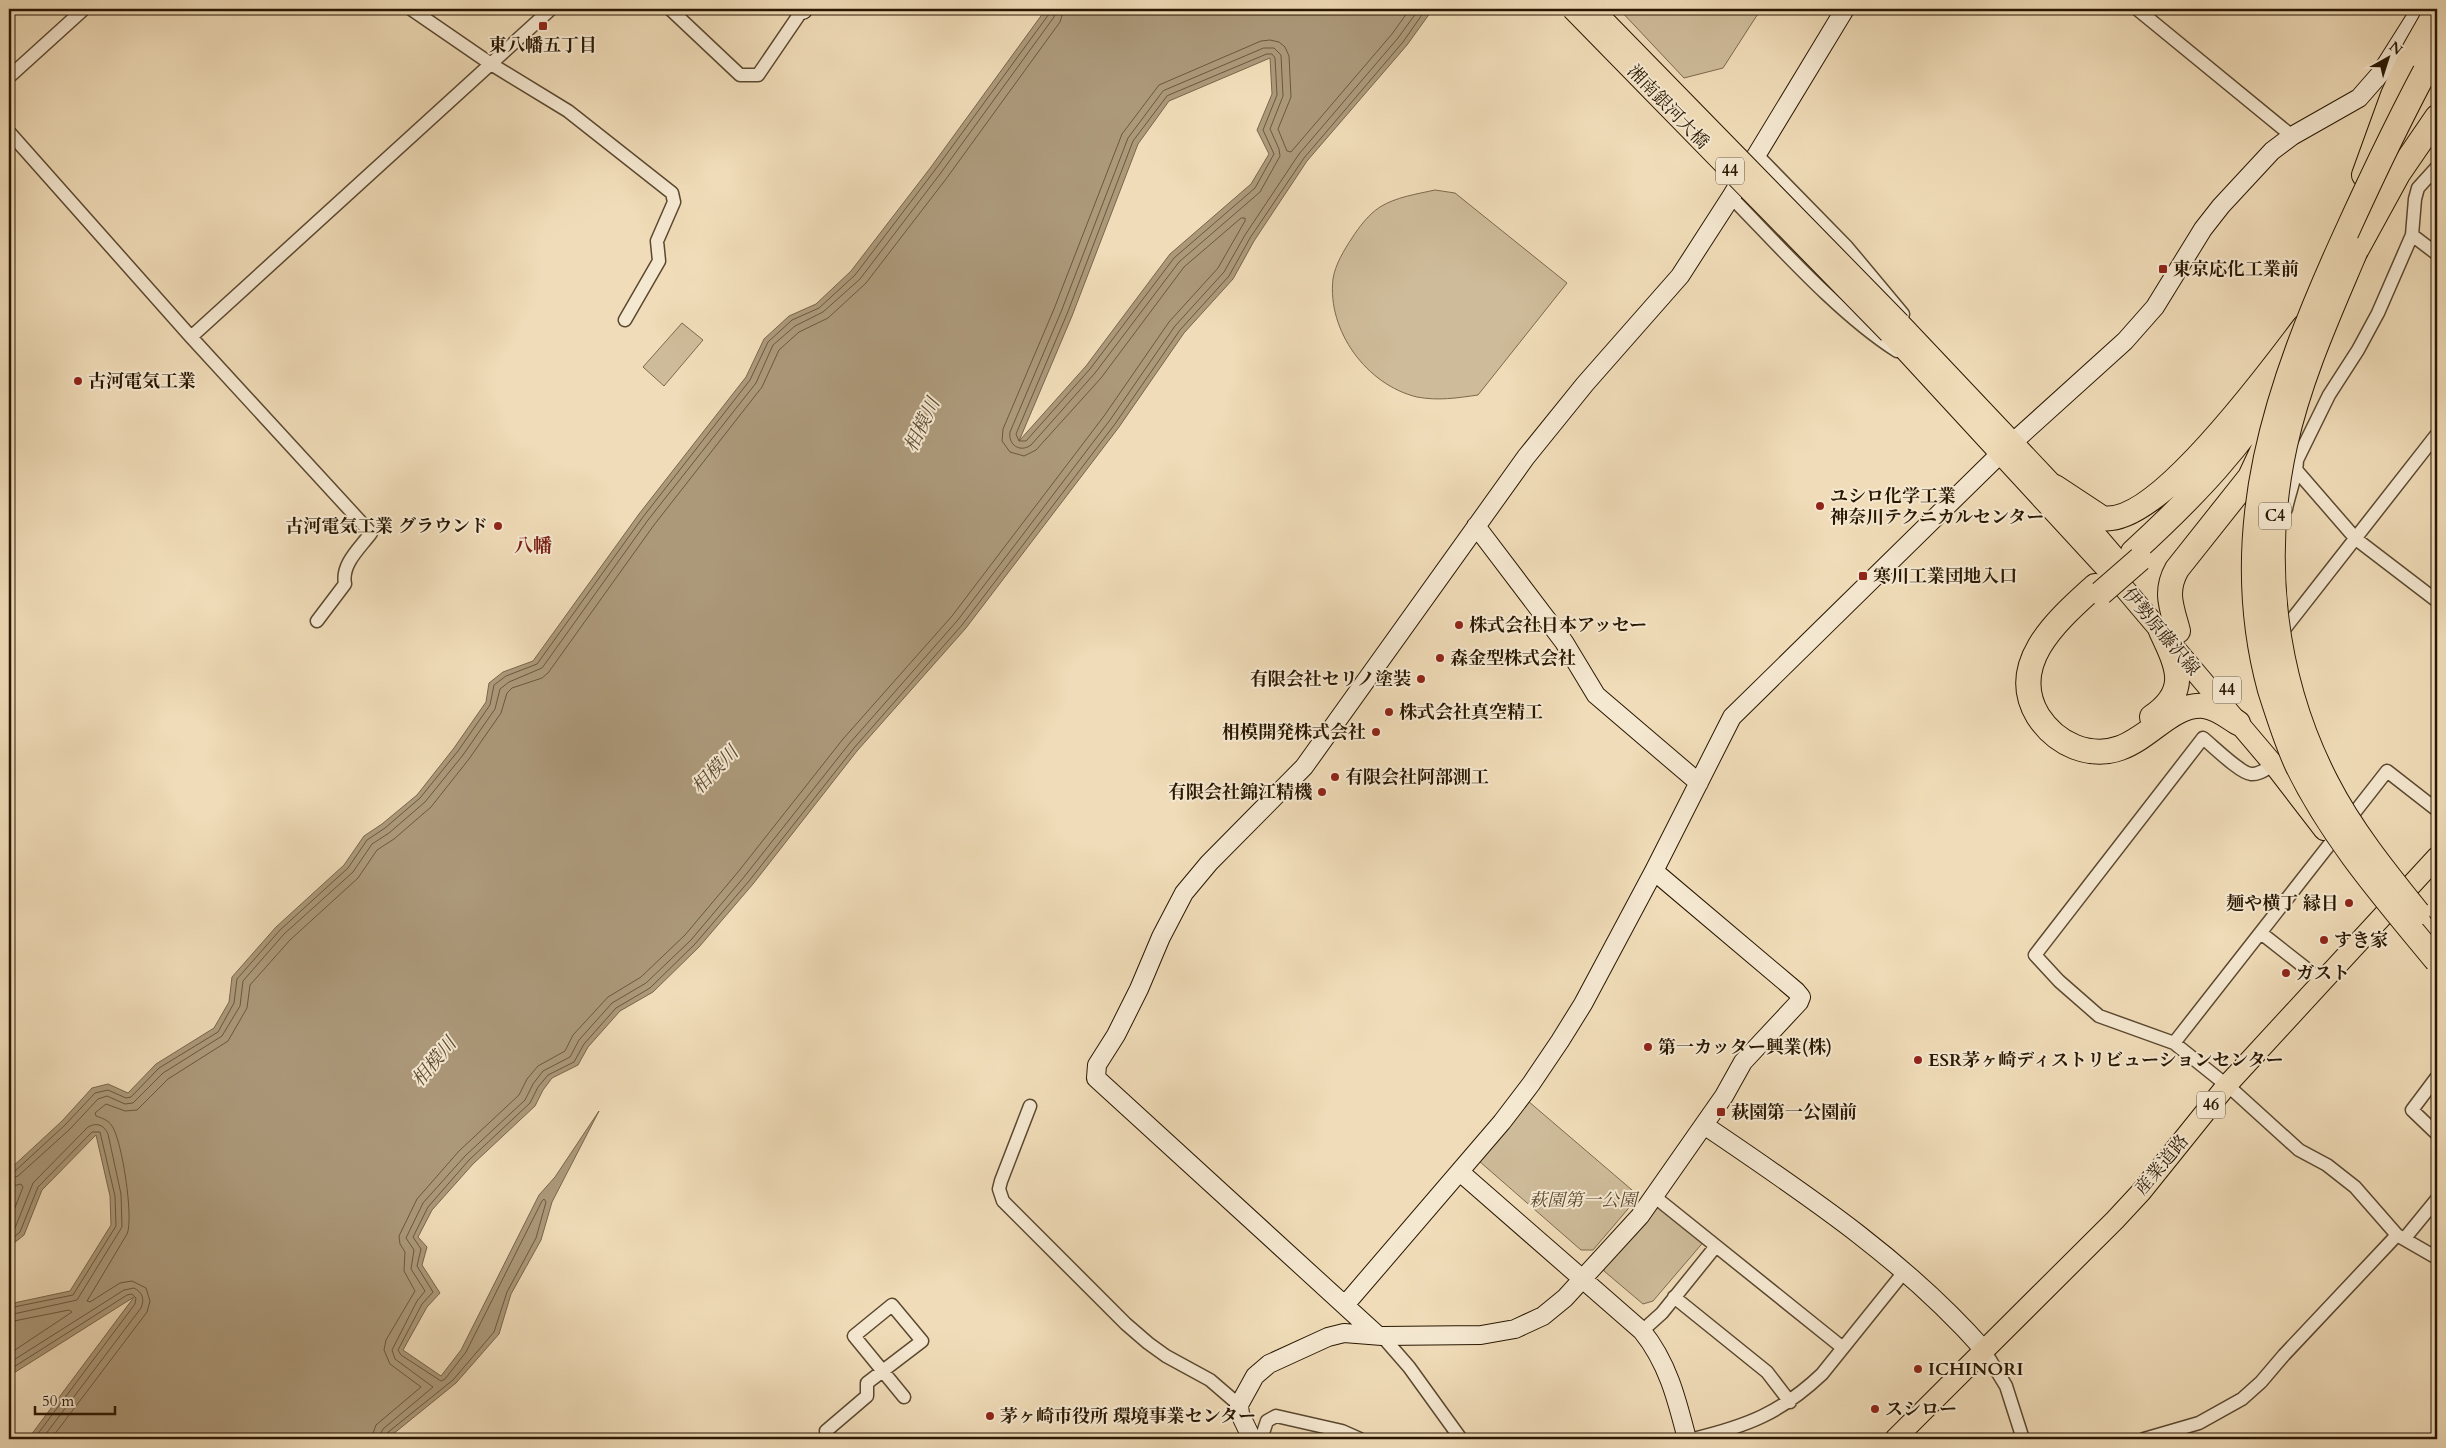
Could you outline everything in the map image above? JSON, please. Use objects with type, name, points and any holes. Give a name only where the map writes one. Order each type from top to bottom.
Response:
[{"type":"highway","points":[[2136,555],[2199,489],[2230,453],[2280,383],[2294,358],[2305,325],[2333,259],[2393,95],[2409,44],[2437,10]]},
{"type":"highway","name":"C4","points":[[2437,49],[2377,164],[2313,306],[2292,360],[2265,458],[2259,488],[2253,551],[2256,607],[2262,653],[2275,707],[2296,764],[2327,820],[2345,847],[2437,961]]},
{"type":"highway","name":"C4","points":[[2437,82],[2380,194],[2325,322],[2302,384],[2279,476],[2272,571],[2274,605],[2284,667],[2292,697],[2314,756],[2328,785],[2362,840],[2437,936]]},
{"type":"highway","points":[[2098,590],[2056,638],[2045,658],[2040,674],[2040,692],[2046,708],[2064,728],[2085,738],[2112,738],[2144,723],[2168,704],[2176,690],[2178,671],[2169,632],[2170,583],[2177,569],[2250,477],[2298,377],[2346,269],[2398,174],[2437,118]]},
{"type":"highway","points":[[2056,487],[2102,518],[2110,519],[2124,516],[2143,505],[2214,439],[2305,325]]},
{"type":"highway","points":[[2238,723],[2214,708],[2192,706],[2177,712],[2138,740],[2114,750],[2101,752],[2076,747],[2054,734],[2043,723],[2032,704],[2028,686],[2030,667],[2037,648],[2050,629],[2098,590],[2209,493],[2241,454],[2298,377]]},
{"type":"main road","name":"湘南銀河大橋","points":[[1572,9],[1894,328]]},
{"type":"main road","name":"湘南銀河大橋","points":[[1593,9],[1894,328]]},
{"type":"main road","name":"伊勢原藤沢線","points":[[1894,328],[2006,448],[2083,541],[2169,632],[2282,764],[2394,903],[2437,967]]},
{"type":"main road","name":"伊勢原藤沢線","points":[[2006,448],[2056,487],[2238,723],[2282,764]]},
{"type":"main road","name":"産業道路","points":[[1895,1439],[2122,1213],[2227,1085],[2437,857]]},
{"type":"main road","name":"伊勢原藤沢線","points":[[2394,903],[2437,942]]},
{"type":"street","points":[[9,77],[84,9]]},
{"type":"street","points":[[411,9],[491,64],[568,111],[672,192],[674,202],[657,241],[659,261],[625,320]]},
{"type":"street","points":[[191,337],[551,9]]},
{"type":"street","points":[[670,9],[740,75],[758,74],[803,9]]},
{"type":"street","points":[[1461,1439],[1409,1367],[1379,1335],[1096,1078],[1095,1072],[1097,1065],[1116,1035],[1139,989],[1161,936],[1184,893],[1209,863],[1304,767],[1526,457],[1585,384],[1680,276],[1731,197],[1845,9]]},
{"type":"street","points":[[2137,9],[2292,136]]},
{"type":"street","points":[[1345,1305],[1460,1172],[1532,1084],[1583,1004],[1654,871],[1732,718],[2006,448],[2125,341],[2155,307],[2204,229],[2221,206],[2272,151],[2292,136],[2359,98],[2409,44],[2421,9]]},
{"type":"street","points":[[2409,44],[2437,55]]},
{"type":"street","points":[[9,132],[191,337],[371,533],[345,568],[343,576],[345,584],[317,621]]},
{"type":"street","points":[[1756,154],[1847,247],[1901,311],[1926,361]]},
{"type":"street","points":[[2437,166],[2418,188],[2415,199],[2412,235],[2378,313],[2310,433],[2297,460],[2297,471],[2291,483],[2285,510],[2282,564],[2286,627],[2308,726],[2302,750],[2282,764],[2259,773],[2251,774],[2242,770],[2204,738],[2035,955],[2059,981],[2098,1016],[2174,1043],[2227,1085],[2299,1150],[2327,1165],[2355,1187],[2401,1237],[2437,1258]]},
{"type":"street","points":[[1731,197],[1832,297],[1881,341],[1926,361]]},
{"type":"street","points":[[2412,235],[2437,254]]},
{"type":"street","points":[[2286,627],[2437,434]]},
{"type":"street","points":[[2297,471],[2356,539],[2437,601]]},
{"type":"street","points":[[1476,526],[1564,642],[1596,695],[1699,783]]},
{"type":"street","points":[[2174,1043],[2387,771],[2437,810]]},
{"type":"street","points":[[1252,1439],[1240,1414],[1239,1405],[1255,1376],[1269,1364],[1328,1336],[1344,1334],[1481,1335],[1515,1329],[1543,1316],[1585,1278],[1655,1197],[1704,1125],[1743,1062],[1781,1022],[1801,997],[1654,871]]},
{"type":"street","points":[[2261,933],[2322,981]]},
{"type":"street","points":[[2433,1075],[2412,1110],[2437,1134]]},
{"type":"street","points":[[1030,1106],[1001,1180],[999,1190],[1003,1201],[1141,1337],[1166,1356],[1210,1380],[1239,1405]]},
{"type":"street","points":[[1704,1125],[1858,1232],[1933,1296],[1984,1350],[2006,1386],[2023,1439]]},
{"type":"street","points":[[1460,1172],[1585,1278],[1642,1330],[1655,1348],[1666,1369],[1676,1393],[1688,1439]]},
{"type":"street","points":[[1655,1197],[1843,1348]]},
{"type":"street","points":[[2144,1439],[2199,1423],[2242,1399],[2262,1382],[2284,1355],[2437,1198]]},
{"type":"street","points":[[1642,1330],[1674,1297],[1716,1246]]},
{"type":"street","points":[[1693,1439],[1768,1416],[1790,1402],[1822,1374],[1904,1272]]},
{"type":"street","points":[[1674,1297],[1767,1372],[1790,1402]]},
{"type":"street","points":[[826,1431],[867,1396],[867,1383],[882,1371],[922,1341],[892,1305],[854,1336],[882,1371],[904,1397]]},
{"type":"street","points":[[1261,1439],[1267,1421],[1276,1416],[1342,1431],[1360,1439]]},
{"type":"green space","points":[[1619,9],[1761,9],[1723,68],[1684,78]]},
{"type":"green space","points":[[1435,190],[1455,193],[1567,283],[1478,395],[1440,399],[1417,397],[1399,391],[1382,381],[1354,353],[1344,336],[1337,318],[1333,299],[1333,279],[1338,263],[1361,225],[1372,213],[1393,201]]},
{"type":"green space","points":[[682,323],[703,340],[664,386],[643,367]]},
{"type":"green space","name":"萩園第一公園","points":[[1528,1101],[1639,1196],[1593,1250],[1581,1250],[1479,1161]]},
{"type":"green space","points":[[1657,1201],[1706,1239],[1653,1301],[1643,1304],[1604,1271],[1603,1265]]},
{"type":"water","name":"相模川","points":[[1046,9],[1433,9],[1407,45],[1307,161],[1254,241],[1233,279],[1184,333],[1119,427],[966,628],[857,751],[753,884],[699,947],[653,992],[620,1011],[588,1047],[578,1065],[552,1078],[535,1106],[473,1164],[432,1210],[418,1237],[427,1247],[422,1265],[440,1293],[427,1307],[403,1350],[441,1376],[461,1350],[539,1195],[555,1177],[599,1111],[552,1202],[541,1240],[511,1294],[499,1334],[456,1383],[387,1439],[28,1439],[134,1297],[9,1376],[9,1304],[70,1291],[111,1225],[110,1196],[96,1135],[42,1190],[24,1235],[9,1247],[9,1170],[62,1121],[92,1088],[108,1084],[128,1093],[156,1064],[214,1028],[229,1002],[232,977],[276,927],[344,865],[364,836],[382,824],[417,795],[454,748],[486,702],[489,683],[503,672],[533,661],[639,514],[746,377],[764,339],[789,316],[816,304],[851,271],[931,167]],"holes":[[[1270,58],[1272,94],[1257,130],[1269,154],[1251,184],[1170,254],[1086,366],[1019,441],[1072,316],[1138,144],[1169,101]]]},
{"type":"place","name":"東八幡五丁目","points":[[543,26]]},
{"type":"place","name":"東京応化工業前","points":[[2163,269]]},
{"type":"place","name":"古河電気工業","points":[[78,381]]},
{"type":"place","name":"ユシロ化学工業 神奈川テクニカルセンター","points":[[1820,506]]},
{"type":"place","name":"古河電気工業 グラウンド","points":[[498,526]]},
{"type":"place","name":"寒川工業団地入口","points":[[1863,576]]},
{"type":"place","name":"株式会社日本アッセー","points":[[1459,625]]},
{"type":"place","name":"森金型株式会社","points":[[1440,658]]},
{"type":"place","name":"有限会社セリノ塗装","points":[[1421,679]]},
{"type":"place","name":"株式会社真空精工","points":[[1389,712]]},
{"type":"place","name":"相模開発株式会社","points":[[1376,732]]},
{"type":"place","name":"有限会社阿部測工","points":[[1335,777]]},
{"type":"place","name":"有限会社錦江精機","points":[[1322,792]]},
{"type":"place","name":"麺や横丁 縁日","points":[[2349,903]]},
{"type":"place","name":"すき家","points":[[2324,940]]},
{"type":"place","name":"ガスト","points":[[2286,973]]},
{"type":"place","name":"第一カッター興業(株)","points":[[1648,1047]]},
{"type":"place","name":"ESR茅ヶ崎ディストリビューションセンター","points":[[1918,1060]]},
{"type":"place","name":"萩園第一公園前","points":[[1721,1112]]},
{"type":"place","name":"ICHINORI","points":[[1918,1369]]},
{"type":"place","name":"スシロー","points":[[1875,1409]]},
{"type":"place","name":"茅ヶ崎市役所 環境事業センター","points":[[990,1416]]},
{"type":"district","name":"八幡","points":[[533,546]]}]
